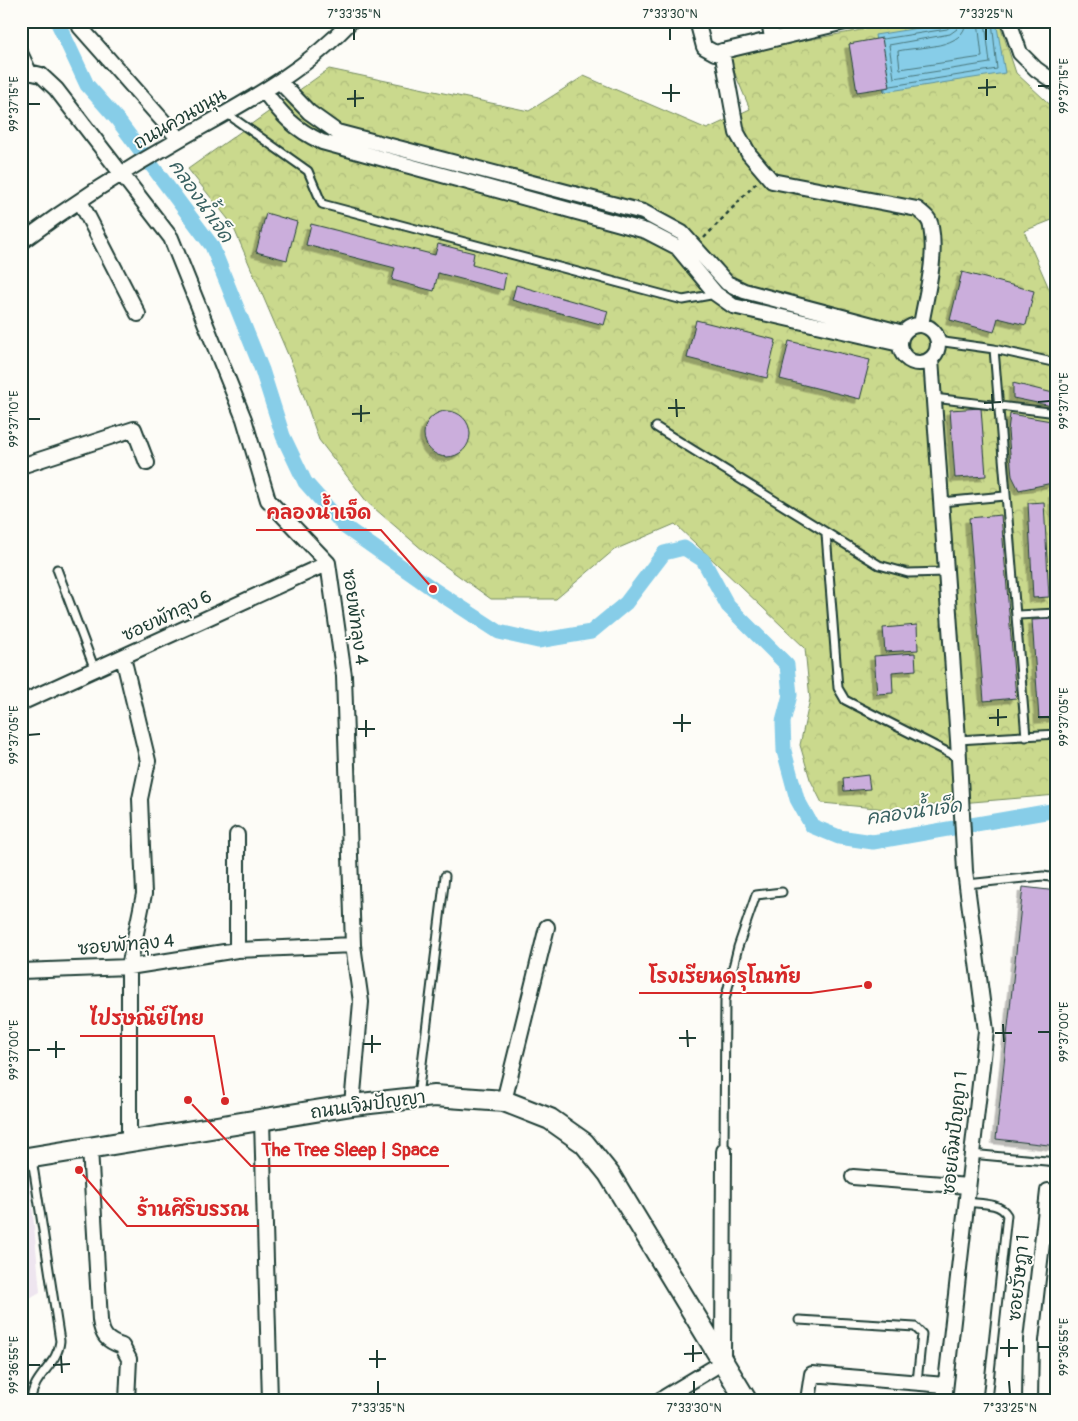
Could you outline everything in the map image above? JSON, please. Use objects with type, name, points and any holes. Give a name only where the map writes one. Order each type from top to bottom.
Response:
[{"type":"street","points":[[78,21],[80,27],[176,141]]},
{"type":"street","points":[[697,21],[704,46],[715,53],[849,21]]},
{"type":"street","points":[[769,21],[772,38]]},
{"type":"street","points":[[1009,21],[1020,53],[1036,69],[1057,84]]},
{"type":"street","name":"ถนนควนขนุน","points":[[21,242],[122,174],[264,90],[317,55],[349,22]]},
{"type":"street","points":[[722,51],[737,133],[749,154],[765,174],[775,182],[917,208],[926,216],[931,226],[931,254],[921,325]]},
{"type":"street","points":[[21,55],[25,75]]},
{"type":"street","name":"ซอยพัทลุง 4","points":[[25,75],[42,75],[56,89],[171,238],[244,419],[268,500],[328,563],[344,676],[353,945],[361,1002],[352,1105]]},
{"type":"street","points":[[279,80],[309,112],[337,132],[643,212],[660,219],[682,233],[697,246],[728,283],[744,290],[902,339]]},
{"type":"street","points":[[264,90],[279,112],[301,132],[331,145],[646,231],[665,239],[677,247],[716,294],[733,306],[902,339]]},
{"type":"street","points":[[331,145],[337,132]]},
{"type":"street","points":[[560,208],[563,190]]},
{"type":"street","points":[[80,201],[138,314]]},
{"type":"street","points":[[684,256],[697,246]]},
{"type":"street","points":[[921,325],[932,331],[937,341],[935,354],[925,362],[914,363],[904,356],[902,339],[911,327],[921,325]]},
{"type":"street","name":"ซอยเจิมปัญญา 1","points":[[931,359],[966,877],[986,1031],[944,1400]]},
{"type":"street","points":[[21,466],[134,429],[147,463]]},
{"type":"street","name":"ซอยพัทลุง 6","points":[[21,703],[328,563]]},
{"type":"street","points":[[123,657],[148,761],[140,799],[144,894],[129,967],[129,1141]]},
{"type":"street","points":[[237,835],[237,950]]},
{"type":"street","points":[[504,1101],[547,927]]},
{"type":"street","name":"ซอยพัทลุง 4","points":[[21,971],[129,967],[237,950],[353,945]]},
{"type":"street","name":"ถนนเจิมปัญญา","points":[[26,1158],[418,1096],[504,1101],[550,1119],[584,1143],[609,1174],[746,1400]]},
{"type":"street","points":[[262,1121],[270,1400]]},
{"type":"street","points":[[90,1148],[100,1320],[102,1333],[110,1342],[122,1346],[129,1359],[127,1400]]},
{"type":"street","points":[[660,1400],[723,1362],[724,1151]]},
{"type":"street","points":[[853,1177],[968,1186]]},
{"type":"street","name":"ซอยรัษฎา 1","points":[[1030,1400],[1031,1340],[1048,1191]]},
{"type":"street","points":[[808,1400],[812,1374],[946,1385]]},
{"type":"lane","points":[[226,113],[308,172],[322,204],[683,300],[716,294]]},
{"type":"lane","points":[[937,341],[994,349],[1057,363]]},
{"type":"lane","points":[[994,349],[1000,405],[1005,496],[1018,615],[1026,736]]},
{"type":"lane","points":[[934,398],[1057,413]]},
{"type":"lane","points":[[656,427],[826,534],[879,565],[908,573],[946,572]]},
{"type":"lane","points":[[941,502],[1005,496]]},
{"type":"lane","points":[[826,534],[838,688],[845,700],[959,758]]},
{"type":"lane","points":[[57,569],[95,670]]},
{"type":"lane","points":[[1018,615],[1057,614]]},
{"type":"lane","points":[[958,740],[1057,734]]},
{"type":"lane","points":[[418,1096],[445,876]]},
{"type":"lane","points":[[966,877],[1043,876],[1057,878]]},
{"type":"lane","points":[[724,1151],[725,1000],[738,947],[756,895],[782,892]]},
{"type":"lane","points":[[972,1154],[1057,1162]]},
{"type":"lane","points":[[26,1158],[60,1341],[59,1352],[36,1380],[31,1400]]},
{"type":"lane","points":[[966,1202],[999,1206],[1004,1209],[1007,1215],[987,1400]]},
{"type":"lane","points":[[800,1320],[915,1327],[922,1334],[917,1382]]},
{"type":"path","points":[[697,246],[765,174]]},
{"type":"shaded area","points":[[29,1170],[40,1292],[21,1303],[21,1171]]},
{"type":"green space","points":[[909,21],[999,21],[1016,73],[1057,111],[1057,218],[1024,231],[1057,307],[1057,795],[887,809],[822,803],[810,779],[800,745],[810,699],[805,648],[675,524],[614,550],[556,599],[491,599],[424,551],[367,502],[319,440],[295,371],[232,224],[188,169],[329,69],[529,111],[584,76],[707,129],[750,109],[727,55]]},
{"type":"water","points":[[962,21],[996,21],[1005,73],[884,92],[875,35]]},
{"type":"building","points":[[882,38],[890,87],[857,92],[849,44]]},
{"type":"building","points":[[266,213],[297,222],[287,260],[256,252]]},
{"type":"building","points":[[311,224],[435,255],[438,244],[474,253],[472,265],[506,274],[503,290],[438,273],[434,291],[392,280],[395,268],[306,245]]},
{"type":"building","points":[[962,272],[1034,291],[1026,325],[998,318],[994,332],[950,320]]},
{"type":"building","points":[[516,285],[608,311],[604,325],[512,300]]},
{"type":"building","points":[[696,320],[776,340],[767,378],[687,358]]},
{"type":"building","points":[[789,341],[870,360],[860,399],[780,379]]},
{"type":"building","points":[[1013,383],[1057,394],[1057,407],[1013,398]]},
{"type":"building","points":[[981,408],[986,476],[955,478],[950,410]]},
{"type":"building","points":[[442,411],[452,411],[464,417],[469,425],[469,443],[464,451],[456,456],[442,457],[434,454],[427,447],[424,439],[424,429],[427,421],[434,414]]},
{"type":"building","points":[[1010,414],[1057,422],[1057,482],[1019,490],[1012,476],[1008,431]]},
{"type":"building","points":[[1057,492],[1057,531],[1055,531],[1053,493]]},
{"type":"building","points":[[1044,502],[1049,597],[1033,598],[1028,503]]},
{"type":"building","points":[[1001,515],[1016,698],[984,701],[969,518]]},
{"type":"building","points":[[1053,619],[1057,717],[1039,719],[1032,620]]},
{"type":"building","points":[[917,625],[918,650],[885,652],[883,628]]},
{"type":"building","points":[[915,653],[916,670],[892,672],[893,693],[877,694],[874,656]]},
{"type":"building","points":[[868,775],[870,789],[844,791],[843,778]]},
{"type":"building","points":[[1023,887],[1057,891],[1057,1146],[996,1139]]},
{"type":"waterway","name":"คลองน้ำเจ็ด","points":[[57,21],[87,85],[117,119],[212,246],[262,370],[283,436],[305,482],[345,527],[433,589],[499,632],[538,641],[591,632],[626,603],[664,553],[684,548],[703,560],[728,606],[787,665],[790,695],[783,722],[784,751],[797,799],[812,826],[839,837],[873,842],[1057,810]]},
{"type":"place","name":"คลองน้ำเจ็ด","points":[[433,589]]},
{"type":"place","name":"โรงเรียนดรุโณทัย","points":[[868,985]]},
{"type":"place","name":"The Tree Sleep | Space","points":[[188,1100]]},
{"type":"place","name":"ไปรษณีย์ไทย","points":[[225,1101]]},
{"type":"place","name":"ร้านศิริบรรณ","points":[[79,1170]]}]
